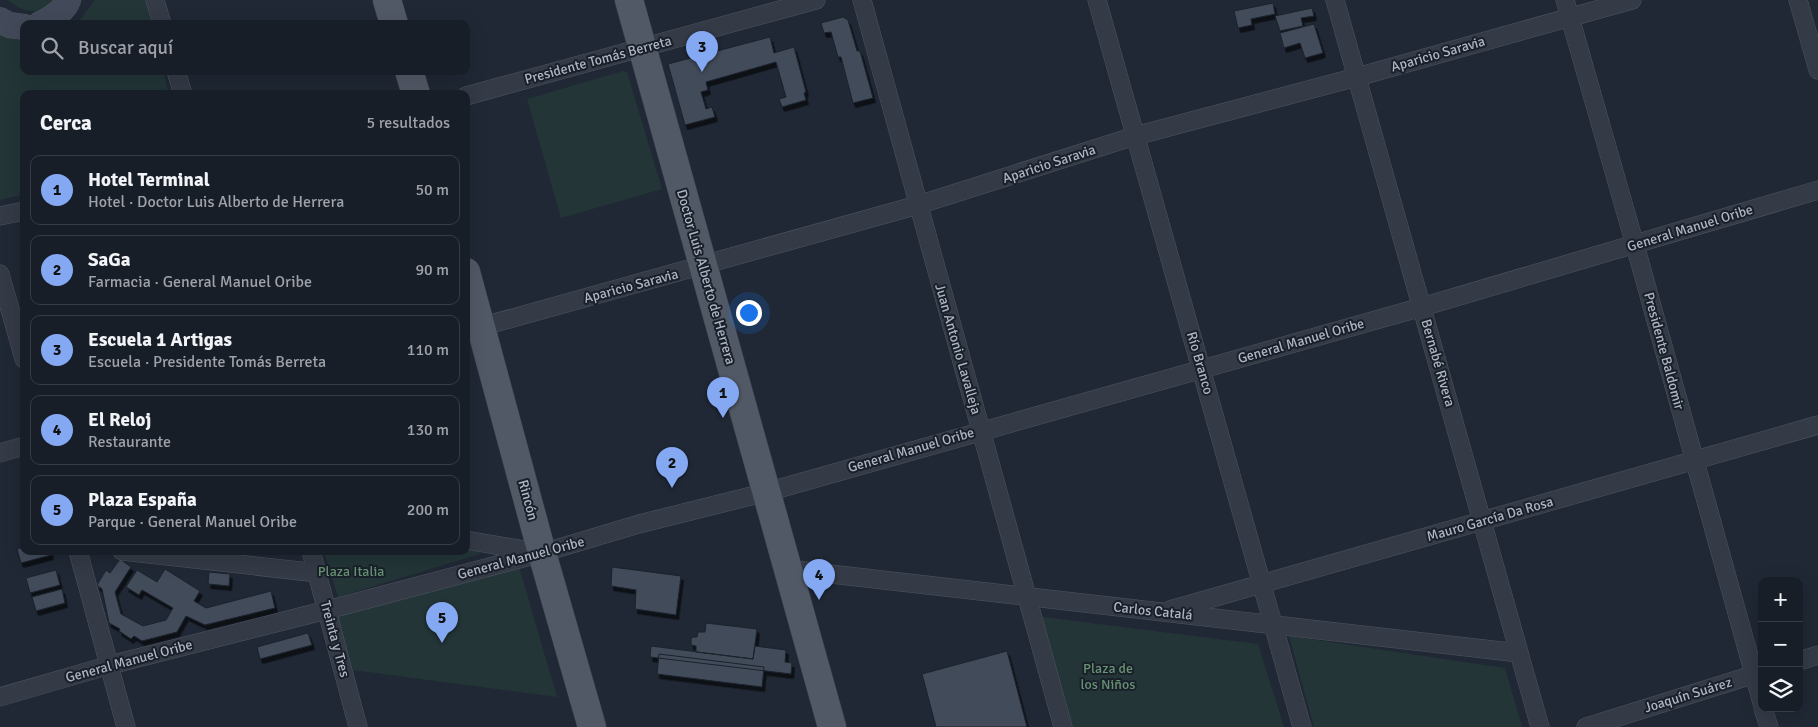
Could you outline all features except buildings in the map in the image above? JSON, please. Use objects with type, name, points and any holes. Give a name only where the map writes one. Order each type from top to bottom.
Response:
[{"type":"main road","points":[[48,20],[68,0]]},
{"type":"main road","points":[[387,0],[393,20]]},
{"type":"main road","name":"Doctor Luis Alberto de Herrera","points":[[629,0],[832,727]]},
{"type":"main road","points":[[0,20],[8,25],[20,26]]},
{"type":"main road","points":[[410,75],[415,90]]},
{"type":"main road","name":"Rincón","points":[[470,300],[474,329],[542,553],[592,727]]},
{"type":"street","points":[[155,0],[161,20]]},
{"type":"street","name":"Presidente Tomás Berreta","points":[[470,95],[816,0]]},
{"type":"street","name":"Juan Antonio Lavalleja","points":[[862,0],[1063,727]]},
{"type":"street","name":"Río Branco","points":[[1097,0],[1302,727]]},
{"type":"street","name":"Bernabé Rivera","points":[[1335,0],[1540,727]]},
{"type":"street","name":"Presidente Baldomir","points":[[1565,0],[1694,461],[1758,673]]},
{"type":"street","name":"Aparicio Saravia","points":[[474,329],[918,205],[1135,136],[1357,77],[1632,0]]},
{"type":"street","points":[[1798,0],[1818,70]]},
{"type":"street","points":[[177,75],[181,90]]},
{"type":"street","name":"General Manuel Oribe","points":[[0,697],[110,665],[327,610],[542,553],[639,524],[767,492],[1422,307],[1818,190]]},
{"type":"street","points":[[0,216],[20,212]]},
{"type":"street","points":[[0,274],[20,345]]},
{"type":"street","name":"Mauro García Da Rosa","points":[[1162,612],[1818,426]]},
{"type":"street","points":[[0,453],[20,447]]},
{"type":"street","points":[[470,541],[542,553]]},
{"type":"street","points":[[79,555],[126,727]]},
{"type":"street","points":[[158,555],[318,573]]},
{"type":"street","name":"Treinta y Tres","points":[[312,555],[358,727]]},
{"type":"street","name":"Carlos Catalá","points":[[787,570],[1519,653]]},
{"type":"street","points":[[1803,660],[1818,655]]},
{"type":"street","name":"Joaquín Suárez","points":[[1586,727],[1758,673]]},
{"type":"street","points":[[1764,712],[1769,727]]},
{"type":"green space","points":[[8,0],[59,0],[45,8],[28,11]]},
{"type":"green space","points":[[95,0],[145,0],[150,20],[80,20]]},
{"type":"green space","points":[[0,32],[20,40],[20,75],[164,75],[168,90],[20,90],[20,195],[0,200]]},
{"type":"green space","points":[[623,71],[627,72],[662,189],[561,218],[527,99]]},
{"type":"green space","name":"Plaza Italia","points":[[470,548],[479,549],[480,554],[338,597],[325,555],[470,555]]},
{"type":"green space","points":[[518,563],[557,697],[353,670],[335,615]]},
{"type":"green space","name":"Plaza de los Niños","points":[[1035,616],[1258,644],[1284,727],[1071,727]]},
{"type":"green space","points":[[1289,636],[1505,668],[1522,727],[1314,727]]},
{"type":"place","name":"Escuela 1 Artigas","points":[[702,72]]},
{"type":"place","name":"Hotel Terminal","points":[[723,418]]},
{"type":"place","name":"SaGa","points":[[672,488]]},
{"type":"place","name":"El Reloj","points":[[819,600]]},
{"type":"place","name":"Plaza España","points":[[442,643]]}]
